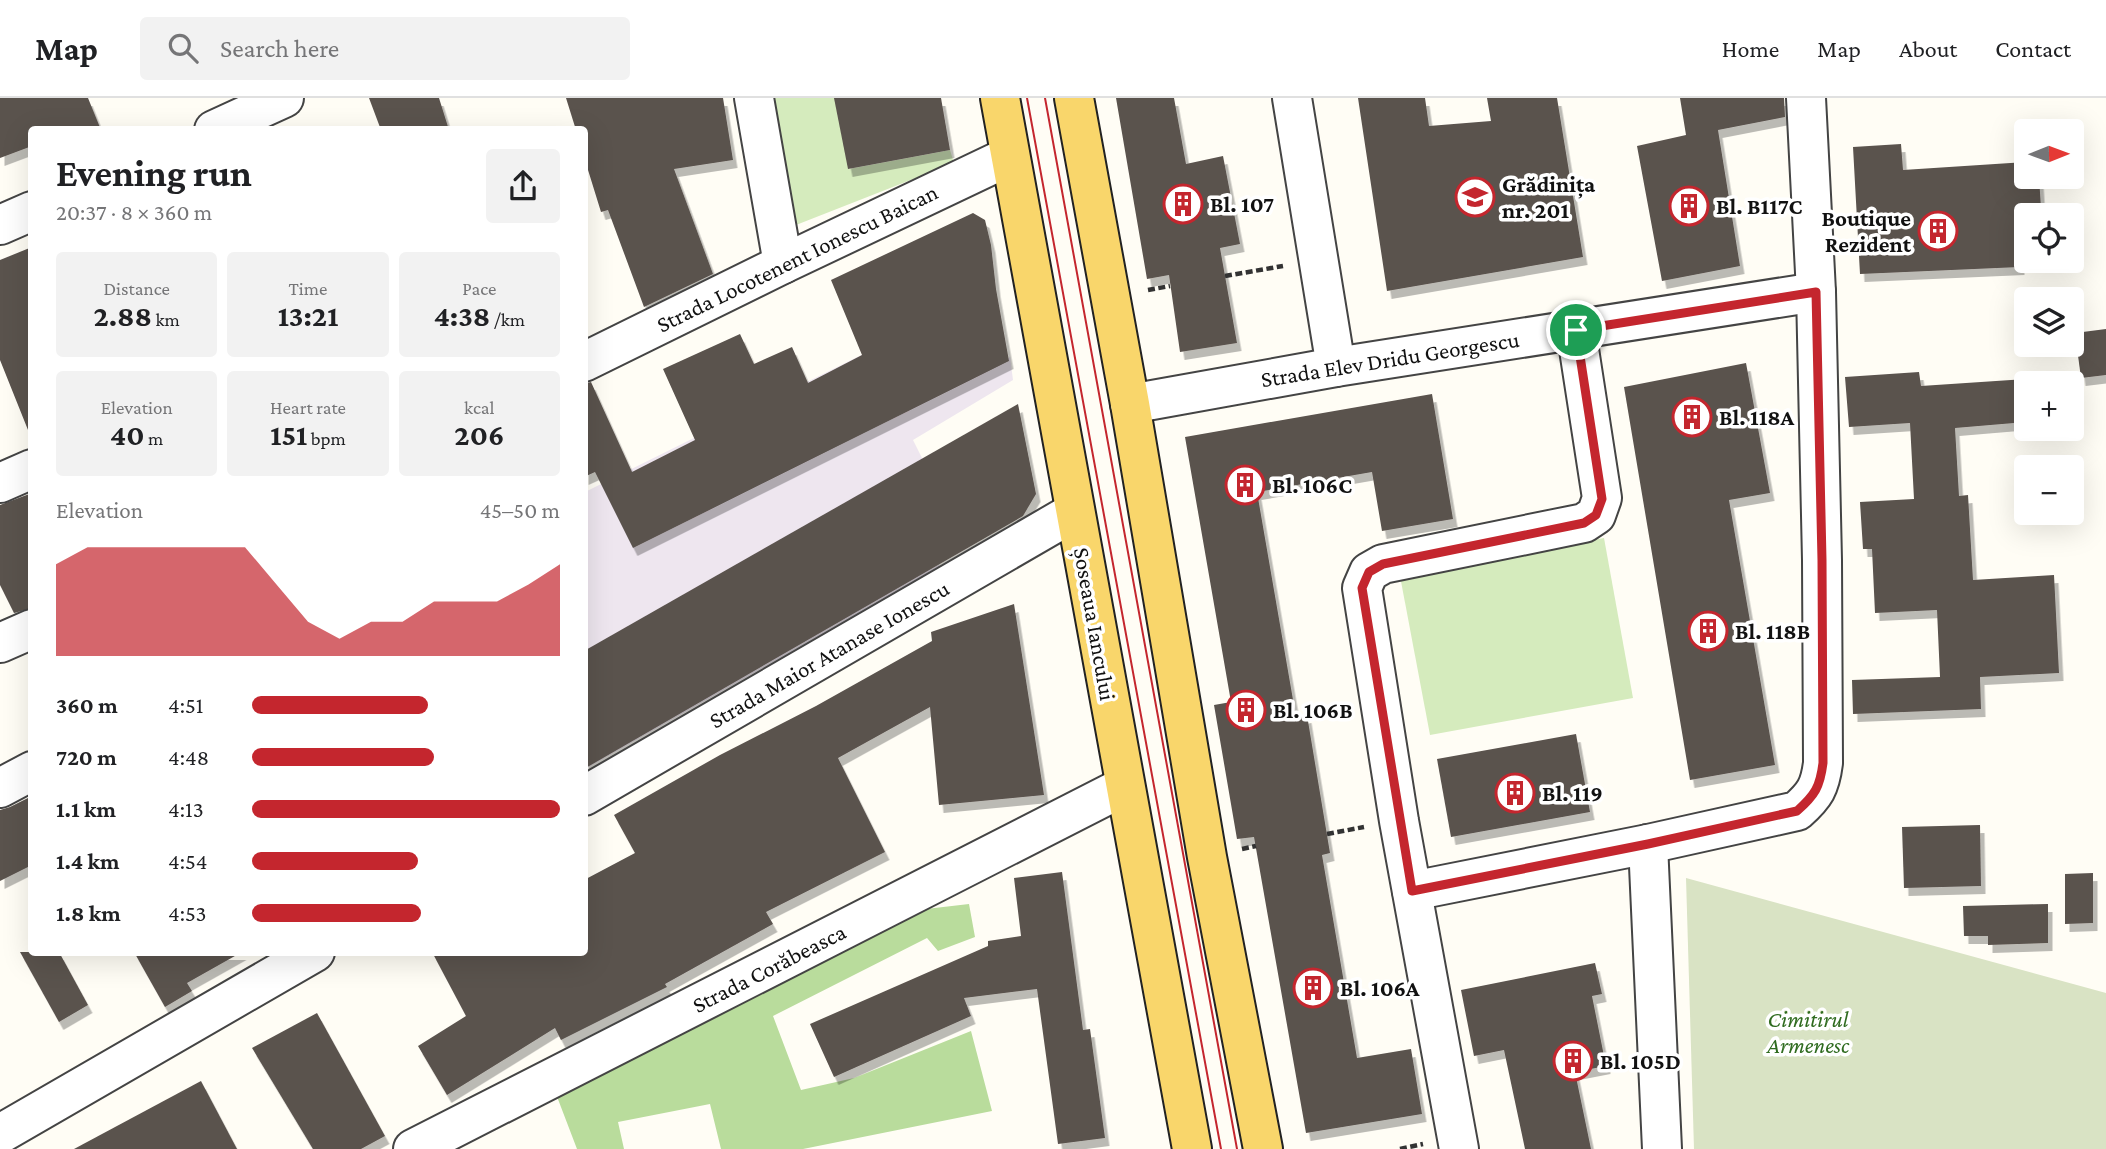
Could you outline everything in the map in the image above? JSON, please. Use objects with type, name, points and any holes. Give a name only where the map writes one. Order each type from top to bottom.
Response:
[{"type":"main road","name":"Șoseaua Iancului","points":[[1000,98],[1192,1149]]},
{"type":"main road","points":[[1074,98],[1130,404],[1207,857],[1263,1149]]},
{"type":"street","points":[[223,126],[284,98]]},
{"type":"street","points":[[754,98],[783,264]]},
{"type":"street","points":[[1292,98],[1336,367]]},
{"type":"street","points":[[1412,891],[1797,811],[1813,797],[1821,780],[1823,763],[1822,573],[1816,292],[1806,98]]},
{"type":"street","name":"Strada Locotenent Ionescu Baican","points":[[588,360],[1010,156]]},
{"type":"street","points":[[0,225],[28,213]]},
{"type":"street","name":"Strada Elev Dridu Georgescu","points":[[1130,404],[1336,367],[1816,292]]},
{"type":"street","points":[[1459,1149],[1412,891],[1362,588],[1369,572],[1383,564],[1584,523],[1596,515],[1602,499],[1576,330]]},
{"type":"street","points":[[0,483],[28,470]]},
{"type":"street","name":"Strada Maior Atanase Ionescu","points":[[588,794],[1074,512]]},
{"type":"street","points":[[0,643],[28,631]]},
{"type":"street","points":[[0,788],[28,773]]},
{"type":"street","name":"Strada Corăbeasca","points":[[413,1149],[1125,786]]},
{"type":"street","points":[[1648,844],[1662,1149]]},
{"type":"street","points":[[0,1134],[308,956]]},
{"type":"path","points":[[1225,276],[1318,260]]},
{"type":"shaded area","points":[[944,314],[975,378],[1010,357],[1013,380],[913,440],[940,494],[913,510],[940,567],[588,767],[588,491]]},
{"type":"green space","points":[[774,98],[849,98],[848,169],[950,150],[954,163],[796,225]]},
{"type":"green space","points":[[1604,538],[1633,698],[1430,735],[1400,576]]},
{"type":"green space","name":"Cimitirul Armenesc","points":[[1686,878],[2106,993],[2106,1149],[1694,1149]]},
{"type":"green space","points":[[969,904],[975,937],[938,951],[927,938],[773,1016],[801,1090],[854,1078],[971,1031],[992,1111],[803,1149],[721,1149],[710,1104],[618,1122],[624,1149],[577,1149],[556,1094],[909,911]]},
{"type":"building","points":[[0,98],[88,98],[99,126],[28,126],[28,148],[0,158]]},
{"type":"building","points":[[369,98],[439,98],[448,126],[380,126]]},
{"type":"building","points":[[566,98],[723,98],[733,160],[674,169],[713,274],[644,307],[608,210],[601,212],[588,170],[588,126],[575,126]]},
{"type":"building","points":[[834,98],[941,98],[950,150],[848,169]]},
{"type":"building","name":"Bl. 107","points":[[1116,98],[1174,98],[1186,164],[1223,156],[1240,244],[1220,248],[1237,343],[1180,352],[1169,275],[1147,279]]},
{"type":"building","points":[[1358,98],[1425,98],[1429,126],[1491,121],[1487,98],[1557,98],[1583,257],[1387,291]]},
{"type":"building","name":"Bl. B117C","points":[[1680,98],[1784,98],[1785,117],[1718,130],[1740,266],[1662,281],[1637,146],[1686,135]]},
{"type":"building","points":[[1901,144],[1903,170],[2014,163],[2014,189],[2040,189],[2041,203],[2014,203],[2014,267],[1860,274],[1853,147]]},
{"type":"building","points":[[973,213],[985,220],[1009,361],[633,548],[595,472],[588,475],[588,383],[591,382],[632,472],[695,440],[663,369],[740,334],[754,364],[792,347],[808,383],[862,355],[831,280]]},
{"type":"building","points":[[28,249],[28,430],[0,360],[0,260]]},
{"type":"building","points":[[2106,329],[2106,375],[2084,378],[2084,371],[2080,371],[2078,357],[2084,357],[2084,332]]},
{"type":"building","points":[[1746,363],[1770,493],[1729,500],[1775,765],[1690,780],[1624,387]]},
{"type":"building","points":[[1919,372],[1921,386],[2014,380],[2014,423],[1955,428],[1959,496],[1968,495],[1973,580],[2054,575],[2059,673],[1980,677],[1981,709],[1853,714],[1852,680],[1940,677],[1937,610],[1875,613],[1872,549],[1863,549],[1860,502],[1914,499],[1910,423],[1849,427],[1845,377]]},
{"type":"building","points":[[1432,394],[1453,519],[1382,531],[1372,472],[1257,492],[1296,717],[1307,715],[1330,853],[1322,855],[1357,1058],[1411,1049],[1422,1114],[1306,1133],[1254,837],[1237,839],[1214,705],[1231,702],[1185,437]]},
{"type":"building","points":[[1018,404],[1036,494],[1023,516],[588,767],[588,649]]},
{"type":"building","points":[[28,494],[28,609],[14,613],[0,585],[0,505]]},
{"type":"building","points":[[1014,604],[1044,795],[939,805],[930,707],[838,758],[885,852],[766,912],[773,924],[665,984],[667,987],[561,1040],[555,1028],[447,1095],[418,1046],[466,1016],[434,956],[588,956],[588,878],[635,853],[614,815],[932,641],[931,632]]},
{"type":"building","name":"Bl. 119","points":[[1576,734],[1590,812],[1451,837],[1437,759]]},
{"type":"building","points":[[28,798],[28,867],[0,881],[0,810]]},
{"type":"building","points":[[1980,825],[1981,886],[1904,888],[1902,827]]},
{"type":"building","points":[[1062,872],[1083,1030],[1090,1029],[1105,1138],[1058,1144],[1037,989],[964,998],[971,1016],[834,1077],[810,1024],[988,946],[988,941],[1021,936],[1014,878]]},
{"type":"building","points":[[2093,873],[2093,923],[2065,924],[2065,874]]},
{"type":"building","points":[[2048,904],[2048,943],[1988,945],[1988,936],[1964,936],[1963,906]]},
{"type":"building","points":[[20,952],[28,952],[28,956],[61,956],[88,1005],[59,1022]]},
{"type":"building","points":[[136,956],[235,956],[187,983],[192,991],[165,1007]]},
{"type":"building","name":"Bl. 105D","points":[[1595,963],[1602,994],[1592,996],[1606,1066],[1575,1072],[1591,1149],[1525,1149],[1504,1050],[1474,1056],[1461,990]]},
{"type":"building","points":[[317,1013],[385,1136],[361,1149],[313,1149],[252,1048]]},
{"type":"building","points":[[201,1081],[237,1149],[74,1149]]},
{"type":"tram line","points":[[1027,98],[1221,1149]]},
{"type":"tram line","points":[[1045,98],[1237,1149]]},
{"type":"place","name":"Grădinița nr. 201","points":[[1475,197]]},
{"type":"place","name":"Bl. 107","points":[[1183,204]]},
{"type":"place","name":"Bl. B117C","points":[[1689,206]]},
{"type":"place","name":"Boutique Rezident","points":[[1938,231]]},
{"type":"place","name":"Bl. 118A","points":[[1692,417]]},
{"type":"place","name":"Bl. 106C","points":[[1245,485]]},
{"type":"place","name":"Bl. 118B","points":[[1708,631]]},
{"type":"place","name":"Bl. 106B","points":[[1246,710]]},
{"type":"place","name":"Bl. 119","points":[[1515,793]]},
{"type":"place","name":"Bl. 106A","points":[[1313,988]]},
{"type":"place","name":"Bl. 105D","points":[[1573,1061]]},
{"type":"route","points":[[1816,292],[1822,560],[1821,780],[1813,797],[1797,811],[1412,891],[1362,588],[1369,572],[1383,564],[1584,523],[1596,515],[1602,499],[1576,330],[1816,292]]}]
